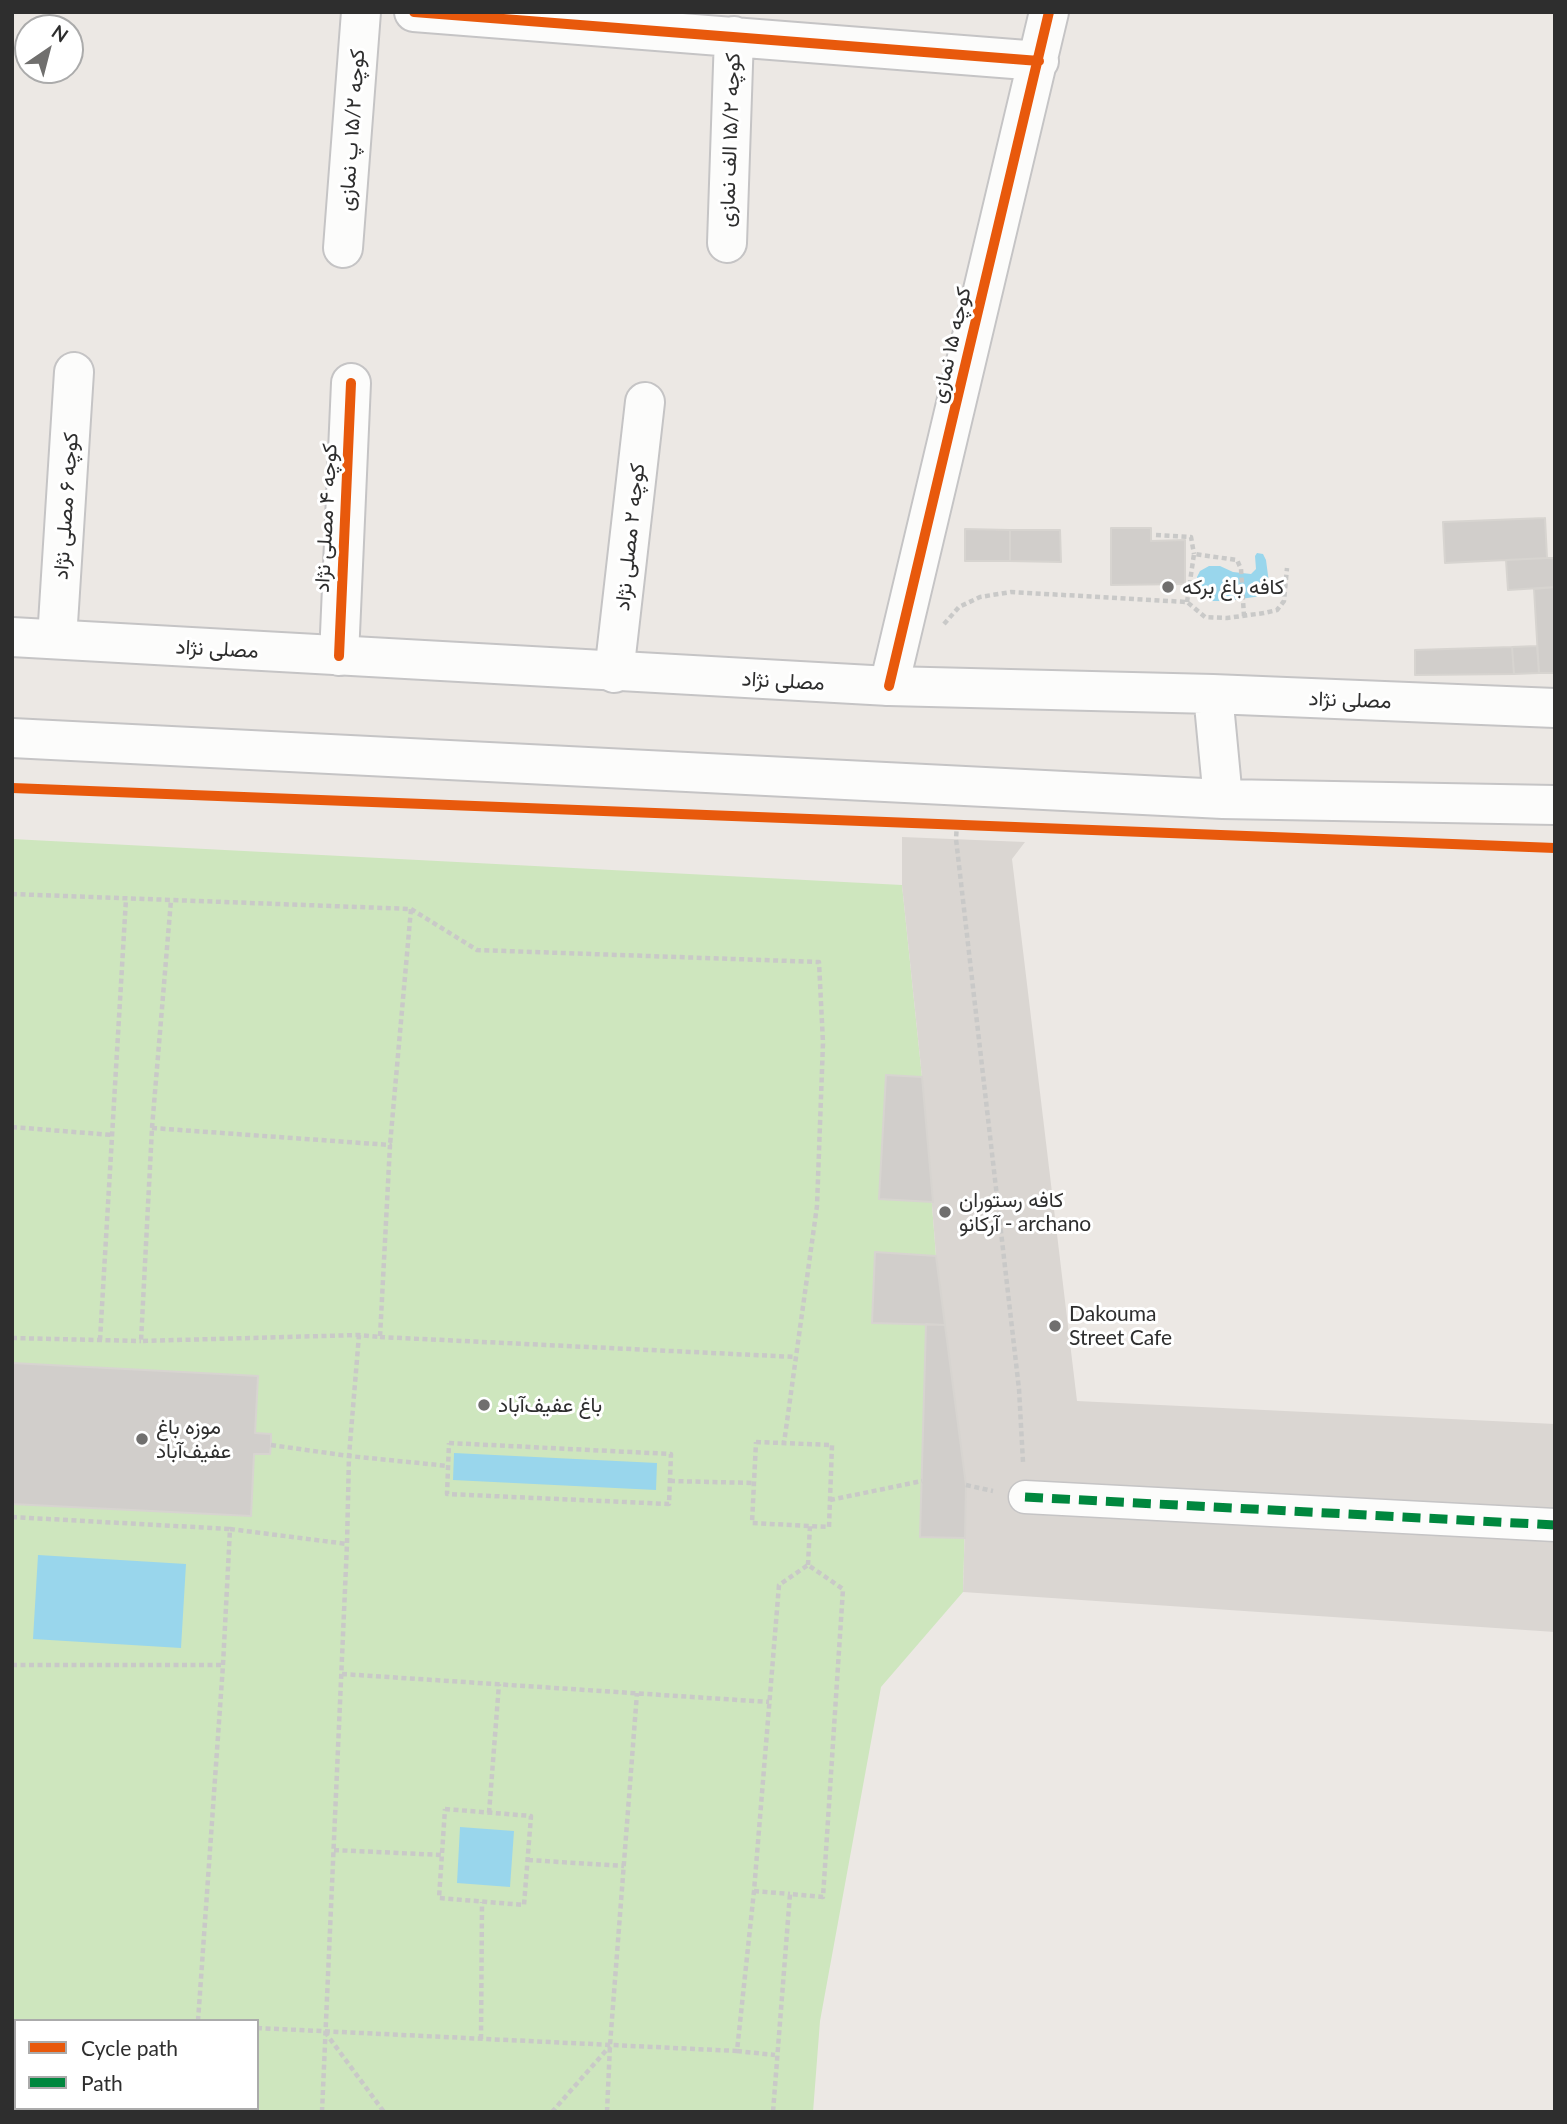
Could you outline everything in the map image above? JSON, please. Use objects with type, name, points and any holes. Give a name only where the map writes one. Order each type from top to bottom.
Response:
[{"type":"main road","name":"کوچه ۱۵/۲ پ نمازی","points":[[343,248],[361,12]]},
{"type":"main road","points":[[414,12],[634,20],[734,36],[1039,61]]},
{"type":"main road","name":"کوچه ۱۵ نمازی","points":[[889,687],[1049,12]]},
{"type":"main road","name":"کوچه ۱۵/۲ الف نمازی","points":[[727,243],[734,36]]},
{"type":"main road","name":"کوچه ۶ مصلی نژاد","points":[[58,639],[74,372]]},
{"type":"main road","name":"کوچه ۴ مصلی نژاد","points":[[339,656],[351,383]]},
{"type":"main road","name":"کوچه ۲ مصلی نژاد","points":[[614,673],[645,402]]},
{"type":"main road","name":"مصلی نژاد","points":[[12,637],[889,687],[1213,694],[1555,708]]},
{"type":"main road","points":[[1213,694],[1223,799]]},
{"type":"main road","points":[[12,738],[1223,799],[1555,805]]},
{"type":"street","points":[[1025,1497],[1555,1525]]},
{"type":"path","points":[[1156,535],[1191,537],[1194,554],[1187,601]]},
{"type":"path","points":[[1194,554],[1237,560],[1241,569],[1244,616]]},
{"type":"path","points":[[960,607],[980,597],[1011,592],[1187,601],[1205,617],[1244,616],[1277,610],[1284,601],[1287,568]]},
{"type":"path","points":[[957,785],[956,839],[1019,1389],[1025,1497]]},
{"type":"path","points":[[943,824],[971,825]]},
{"type":"path","points":[[12,894],[411,909],[477,950],[819,962],[823,1043],[817,1206],[784,1443]]},
{"type":"path","points":[[100,1340],[126,899]]},
{"type":"path","points":[[141,1341],[152,1128],[172,900]]},
{"type":"path","points":[[380,1337],[390,1145],[411,909]]},
{"type":"path","points":[[12,1127],[112,1135]]},
{"type":"path","points":[[152,1128],[390,1145]]},
{"type":"path","points":[[12,1338],[141,1341],[359,1335],[796,1357]]},
{"type":"path","points":[[322,2112],[349,1457],[359,1335]]},
{"type":"path","points":[[756,1442],[832,1445],[829,1527],[752,1522],[754,1483],[756,1442]]},
{"type":"path","points":[[449,1443],[671,1454],[669,1504],[447,1494],[448,1466],[449,1443]]},
{"type":"path","points":[[271,1445],[349,1457],[448,1466]]},
{"type":"path","points":[[670,1481],[754,1483]]},
{"type":"path","points":[[830,1500],[922,1481]]},
{"type":"path","points":[[12,1517],[230,1529],[347,1544]]},
{"type":"path","points":[[808,1565],[810,1525]]},
{"type":"path","points":[[198,2019],[230,1529]]},
{"type":"path","points":[[737,2051],[754,1891],[779,1585],[808,1565]]},
{"type":"path","points":[[754,1891],[823,1898],[843,1589],[808,1565]]},
{"type":"path","points":[[12,1665],[223,1665]]},
{"type":"path","points":[[342,1674],[769,1702]]},
{"type":"path","points":[[489,1813],[499,1684]]},
{"type":"path","points":[[607,2112],[637,1693]]},
{"type":"path","points":[[445,1810],[531,1816],[524,1905],[439,1898],[442,1855],[445,1810]]},
{"type":"path","points":[[334,1850],[442,1855]]},
{"type":"path","points":[[528,1860],[624,1866]]},
{"type":"path","points":[[773,2112],[775,2055],[790,1894]]},
{"type":"path","points":[[481,2039],[482,1902]]},
{"type":"path","points":[[259,2028],[775,2055]]},
{"type":"path","points":[[325,2031],[384,2112]]},
{"type":"path","points":[[552,2112],[610,2045]]},
{"type":"green space","name":"باغ عفیف‌آباد","points":[[12,839],[902,885],[922,1077],[936,1256],[966,1485],[963,1592],[881,1687],[820,2021],[813,2112],[12,2112]]},
{"type":"shaded area","points":[[902,837],[1025,842],[1012,859],[1077,1401],[1555,1424],[1555,1632],[963,1592],[966,1485],[936,1256],[922,1077],[902,885]]},
{"type":"water","points":[[1257,553],[1263,554],[1266,560],[1269,583],[1267,591],[1261,596],[1213,601],[1202,595],[1197,577],[1200,571],[1209,566],[1220,566],[1233,572],[1251,574],[1256,569]]},
{"type":"water","points":[[454,1453],[657,1463],[656,1490],[453,1480]]},
{"type":"water","points":[[38,1555],[186,1564],[181,1648],[33,1639]]},
{"type":"water","points":[[460,1827],[514,1831],[510,1887],[457,1883]]},
{"type":"building","points":[[1545,518],[1547,558],[1445,563],[1443,522]]},
{"type":"building","points":[[1111,528],[1151,528],[1151,541],[1185,540],[1185,584],[1111,585]]},
{"type":"building","points":[[965,529],[1010,530],[1010,561],[965,561]]},
{"type":"building","points":[[1010,530],[1060,530],[1061,562],[1010,561]]},
{"type":"building","points":[[1555,558],[1555,587],[1508,590],[1506,560]]},
{"type":"building","points":[[1555,587],[1555,673],[1539,673],[1534,589]]},
{"type":"building","points":[[1537,646],[1539,673],[1514,674],[1512,647]]},
{"type":"building","points":[[1512,647],[1514,674],[1415,675],[1415,650]]},
{"type":"building","points":[[886,1075],[922,1077],[933,1202],[879,1199]]},
{"type":"building","points":[[875,1252],[936,1256],[945,1325],[872,1323]]},
{"type":"building","points":[[926,1324],[945,1325],[966,1485],[965,1538],[920,1537]]},
{"type":"building","name":"موزه باغ عفیف‌آباد","points":[[12,1363],[258,1376],[255,1433],[271,1434],[271,1445],[270,1454],[254,1454],[251,1516],[12,1504]]},
{"type":"marked path","points":[[1025,1497],[1555,1525]]},
{"type":"cycle path","points":[[414,12],[1039,61]]},
{"type":"cycle path","points":[[889,686],[1049,12]]},
{"type":"cycle path","points":[[339,656],[351,383]]},
{"type":"cycle path","points":[[12,788],[1555,848]]},
{"type":"place","name":"کافه باغ برکه","points":[[1168,587]]},
{"type":"place","name":"کافه رستوران آرکانو - archano","points":[[945,1212]]},
{"type":"place","name":"Dakouma Street Cafe","points":[[1055,1326]]},
{"type":"place","name":"باغ عفیف‌آباد","points":[[484,1405]]},
{"type":"place","name":"موزه باغ عفیف‌آباد","points":[[142,1439]]}]
